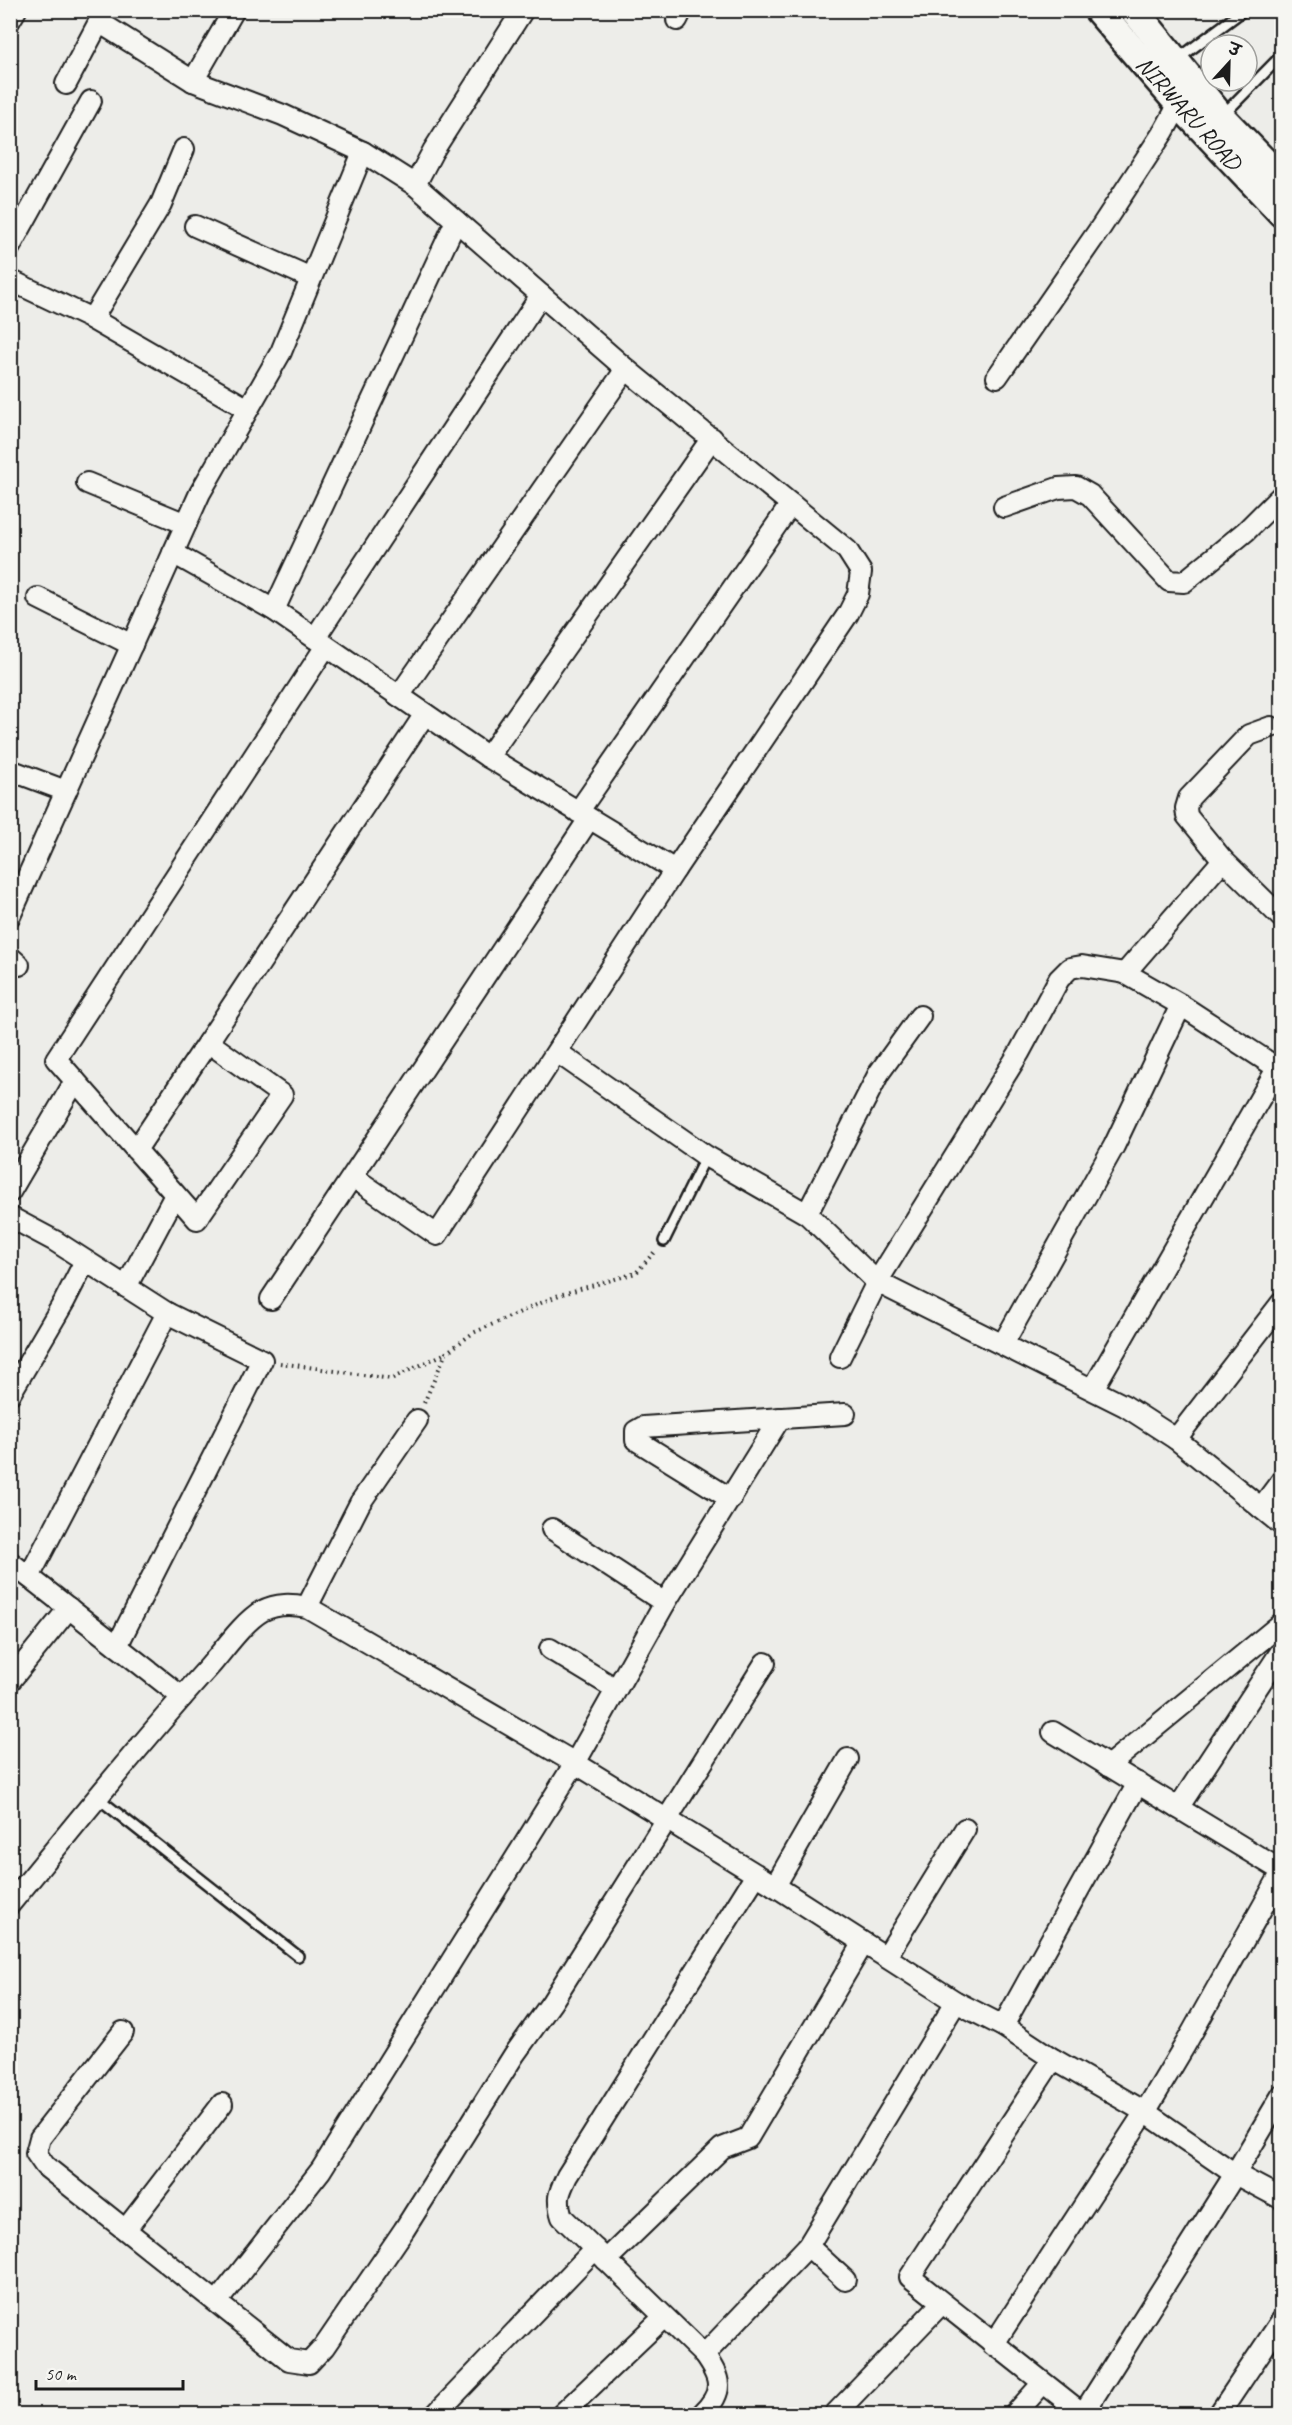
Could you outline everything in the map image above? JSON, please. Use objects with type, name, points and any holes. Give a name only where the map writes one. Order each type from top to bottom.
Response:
[{"type":"street","points":[[10,20],[16,10]]},
{"type":"street","points":[[193,81],[234,10]]},
{"type":"street","points":[[415,185],[433,152],[523,10]]},
{"type":"street","name":"NIRWARU ROAD","points":[[1098,10],[1179,104],[1281,213]]},
{"type":"street","name":"NIRWARU ROAD","points":[[1134,10],[1221,117],[1281,180]]},
{"type":"street","points":[[66,84],[102,16],[193,81],[283,114],[363,152],[415,185],[626,369],[847,550],[861,572],[858,594],[848,614],[675,870],[437,1235],[353,1177]]},
{"type":"street","points":[[10,247],[91,101]]},
{"type":"street","points":[[997,377],[1101,227],[1179,104]]},
{"type":"street","points":[[92,319],[161,204],[184,149]]},
{"type":"street","points":[[10,916],[200,493],[281,352],[363,152]]},
{"type":"street","points":[[274,610],[456,221]]},
{"type":"street","points":[[195,226],[311,278]]},
{"type":"street","points":[[10,280],[92,319],[248,409]]},
{"type":"street","points":[[208,1042],[282,1095],[196,1219],[56,1059],[541,295]]},
{"type":"street","points":[[399,696],[626,369]]},
{"type":"street","points":[[488,757],[712,438]]},
{"type":"street","points":[[87,483],[186,524]]},
{"type":"street","points":[[1004,507],[1058,488],[1076,487],[1090,495],[1169,581],[1184,582],[1246,531],[1281,495]]},
{"type":"street","points":[[271,1299],[353,1177],[583,816],[791,504]]},
{"type":"street","points":[[173,553],[274,610],[488,757],[675,870]]},
{"type":"street","points":[[38,598],[132,645]]},
{"type":"street","points":[[136,1150],[425,714]]},
{"type":"street","points":[[1271,727],[1249,735],[1189,798],[1186,808],[1187,816],[1223,860],[1281,918]]},
{"type":"street","points":[[10,771],[66,791]]},
{"type":"street","points":[[1125,974],[1223,860]]},
{"type":"street","points":[[840,1358],[877,1282],[1019,1053],[1059,979],[1070,968],[1082,966],[1125,974],[1181,1005],[1280,1066],[1093,1389]]},
{"type":"street","points":[[1003,1344],[1114,1146],[1181,1005]]},
{"type":"street","points":[[807,1214],[879,1073],[920,1016]]},
{"type":"street","points":[[557,1052],[706,1156],[807,1214],[877,1282],[1093,1389],[1176,1439],[1281,1525]]},
{"type":"street","points":[[10,1192],[75,1081]]},
{"type":"street","points":[[126,1287],[175,1195]]},
{"type":"street","points":[[10,1217],[167,1313],[262,1360],[117,1646]]},
{"type":"street","points":[[10,1394],[64,1302],[85,1261]]},
{"type":"street","points":[[1176,1439],[1281,1302]]},
{"type":"street","points":[[29,1577],[167,1313]]},
{"type":"street","points":[[731,1499],[636,1440],[636,1431],[643,1426],[845,1414]]},
{"type":"street","points":[[217,2302],[321,2169],[575,1763],[665,1603],[780,1418]]},
{"type":"street","points":[[307,1607],[360,1503],[417,1420]]},
{"type":"street","points":[[1261,1508],[1281,1480]]},
{"type":"street","points":[[552,1529],[665,1603]]},
{"type":"street","points":[[10,1562],[182,1697]]},
{"type":"street","points":[[10,1904],[182,1697],[262,1611],[291,1604],[307,1607],[575,1763],[775,1886],[862,1944],[956,2002],[1003,2026],[1053,2059],[1145,2112],[1235,2174],[1281,2199]]},
{"type":"street","points":[[10,1681],[69,1608]]},
{"type":"street","points":[[1108,1766],[1281,1623]]},
{"type":"street","points":[[550,1649],[616,1689]]},
{"type":"street","points":[[1178,1808],[1281,1650]]},
{"type":"street","points":[[123,2032],[40,2138],[36,2153],[45,2166],[289,2360],[309,2363],[324,2347],[404,2230],[514,2055],[552,2002],[668,1820],[765,1663]]},
{"type":"street","points":[[993,2345],[1145,2112],[1185,2045],[1281,1871],[1053,1732]]},
{"type":"street","points":[[775,1886],[848,1759]]},
{"type":"street","points":[[1003,2026],[1138,1783]]},
{"type":"street","points":[[886,1957],[965,1829]]},
{"type":"street","points":[[702,2415],[710,2407],[719,2390],[717,2374],[704,2355],[562,2217],[557,2202],[560,2191],[756,1875]]},
{"type":"street","points":[[436,2415],[600,2255],[722,2148],[748,2138],[862,1944]]},
{"type":"street","points":[[704,2355],[808,2246],[956,2002]]},
{"type":"street","points":[[1053,2059],[910,2277],[1042,2384],[1083,2414],[1235,2174],[1281,2095]]},
{"type":"street","points":[[126,2229],[222,2104]]},
{"type":"street","points":[[808,2246],[845,2280]]},
{"type":"street","points":[[835,2415],[942,2303]]},
{"type":"street","points":[[562,2415],[664,2316]]},
{"type":"street","points":[[1219,2415],[1281,2320]]},
{"type":"street","points":[[1015,2415],[1042,2384]]},
{"type":"lane","points":[[1176,60],[1244,10]]},
{"type":"lane","points":[[1221,117],[1281,55]]},
{"type":"lane","points":[[664,1241],[706,1156]]},
{"type":"lane","points":[[98,1798],[297,1956]]},
{"type":"path","points":[[262,1360],[391,1379],[446,1353],[473,1333],[559,1295],[636,1273],[664,1241]]},
{"type":"path","points":[[417,1420],[446,1353]]}]
